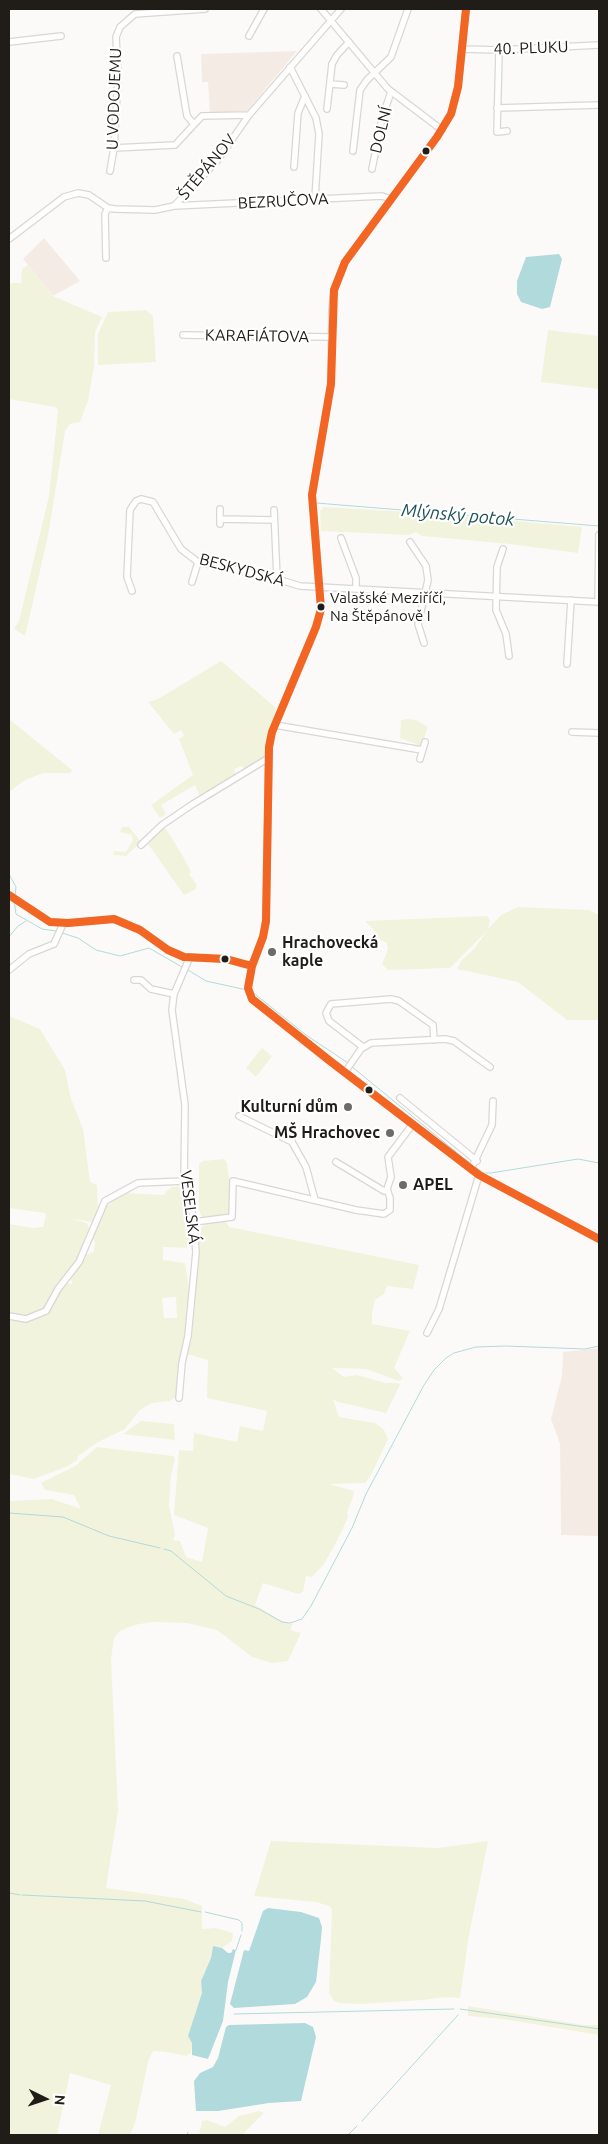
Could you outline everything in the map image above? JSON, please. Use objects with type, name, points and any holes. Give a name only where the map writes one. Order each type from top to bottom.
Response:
[{"type":"street","name":"U VODOJEMU","points":[[110,171],[114,148],[118,76],[116,37],[120,26],[135,14],[205,9]]},
{"type":"street","points":[[249,36],[264,9]]},
{"type":"street","points":[[321,9],[391,92],[442,130]]},
{"type":"street","name":"ŠTĚPÁNOV","points":[[108,208],[155,210],[174,206],[217,161],[248,115],[341,9]]},
{"type":"street","points":[[353,151],[360,90],[391,57],[408,9]]},
{"type":"street","points":[[466,9],[456,100],[442,130],[339,273],[333,300],[330,389],[312,489],[321,609],[318,621],[270,741],[267,760],[266,921],[263,937],[252,966],[249,990],[256,1002],[348,1067],[412,1124],[474,1165]]},
{"type":"street","points":[[9,42],[61,36]]},
{"type":"street","points":[[327,108],[335,58],[349,42]]},
{"type":"street","name":"40. PLUKU","points":[[462,49],[498,50],[599,45]]},
{"type":"street","points":[[498,50],[497,132],[507,131]]},
{"type":"street","points":[[177,56],[187,116],[193,123]]},
{"type":"street","points":[[290,68],[316,118],[319,134],[315,199]]},
{"type":"street","points":[[330,84],[344,85]]},
{"type":"street","name":"DOLNÍ","points":[[372,169],[382,118],[391,92]]},
{"type":"street","points":[[294,167],[298,114],[305,96]]},
{"type":"street","points":[[497,108],[599,105]]},
{"type":"street","points":[[114,148],[175,145],[193,123],[202,116],[248,115]]},
{"type":"street","points":[[9,239],[70,194],[89,195],[108,208],[105,214],[106,258]]},
{"type":"street","name":"BEZRUČOVA","points":[[174,206],[382,196],[391,199]]},
{"type":"street","name":"KARAFIÁTOVA","points":[[183,335],[331,337]]},
{"type":"street","name":"BESKYDSKÁ","points":[[132,591],[127,577],[130,510],[136,501],[141,499],[153,502],[181,548],[198,562],[276,578],[303,586],[598,602]]},
{"type":"street","points":[[220,509],[220,522],[274,520]]},
{"type":"street","points":[[274,510],[276,578]]},
{"type":"street","points":[[598,602],[599,535]]},
{"type":"street","points":[[340,538],[356,578],[356,589]]},
{"type":"street","points":[[410,542],[426,566],[428,580],[427,593],[420,609],[418,624],[424,644]]},
{"type":"street","points":[[503,549],[497,568],[496,610],[506,634],[509,656]]},
{"type":"street","points":[[192,582],[198,562]]},
{"type":"street","points":[[567,664],[572,600]]},
{"type":"street","points":[[275,725],[422,750]]},
{"type":"street","points":[[572,732],[599,733]]},
{"type":"street","points":[[420,759],[424,742]]},
{"type":"street","points":[[142,845],[162,825],[267,760]]},
{"type":"street","points":[[10,896],[61,929],[114,918],[140,930],[168,950],[189,959],[226,959],[252,966]]},
{"type":"street","points":[[9,970],[29,954],[54,944],[61,929]]},
{"type":"street","name":"VESELSKÁ","points":[[179,1398],[182,1363],[188,1336],[196,1252],[194,1222],[184,1182],[185,1105],[173,1026],[174,994],[189,959]]},
{"type":"street","points":[[134,980],[141,980],[151,989],[174,994]]},
{"type":"street","points":[[363,1047],[329,1022],[326,1013],[331,1004],[399,1000],[433,1025],[434,1040]]},
{"type":"street","points":[[348,1067],[363,1047],[371,1043],[434,1040],[454,1041],[490,1067]]},
{"type":"street","points":[[400,1098],[474,1165],[479,1175],[599,1239]]},
{"type":"street","points":[[474,1165],[492,1125],[493,1101]]},
{"type":"street","points":[[239,1116],[292,1142],[306,1167],[314,1200]]},
{"type":"street","points":[[194,1222],[232,1218],[233,1181],[384,1214],[390,1210],[390,1198],[387,1189],[391,1177],[388,1157],[412,1124]]},
{"type":"street","points":[[336,1162],[384,1191],[387,1189]]},
{"type":"street","points":[[427,1333],[439,1309],[479,1175]]},
{"type":"street","points":[[9,1316],[26,1319],[46,1311],[58,1289],[79,1262],[104,1201],[138,1183],[184,1182]]},
{"type":"shaded area","points":[[297,51],[247,111],[210,113],[208,82],[202,82],[201,54]]},
{"type":"shaded area","points":[[44,238],[80,281],[53,296],[23,259]]},
{"type":"shaded area","points":[[599,1348],[599,1536],[561,1535],[560,1444],[551,1419],[562,1376],[563,1352]]},
{"type":"green space","points":[[28,265],[53,296],[102,317],[95,332],[94,366],[88,401],[80,422],[70,424],[65,431],[48,536],[25,636],[14,629],[19,621],[49,496],[58,410],[55,407],[9,399],[9,287],[11,283],[21,283],[22,269]]},
{"type":"green space","points":[[146,310],[153,316],[156,362],[98,365],[98,334],[108,312]]},
{"type":"green space","points":[[548,330],[599,336],[599,389],[541,382]]},
{"type":"green space","points":[[324,507],[439,514],[582,527],[578,553],[510,544],[422,536],[416,532],[409,535],[321,531],[320,511]]},
{"type":"green space","points":[[221,661],[275,707],[276,713],[268,736],[264,760],[246,772],[242,766],[234,769],[236,776],[200,797],[195,785],[161,805],[166,814],[160,818],[151,805],[193,775],[179,739],[184,735],[181,730],[174,734],[148,702],[158,699]]},
{"type":"green space","points":[[9,719],[72,770],[71,773],[43,773],[25,780],[9,792]]},
{"type":"green space","points":[[401,720],[416,720],[428,727],[421,746],[400,738]]},
{"type":"green space","points":[[122,827],[129,827],[141,842],[126,856],[113,855],[114,851],[126,852],[133,840],[132,835],[120,832]]},
{"type":"green space","points":[[165,827],[184,858],[191,872],[189,874],[197,885],[196,889],[184,895],[148,844]]},
{"type":"green space","points":[[518,907],[589,910],[599,915],[599,1020],[567,1020],[518,982],[457,969],[462,960],[474,949],[487,931],[450,968],[388,970],[382,964],[388,949],[387,943],[377,938],[373,929],[365,921],[487,916],[490,920],[488,929],[501,915]]},
{"type":"green space","points":[[9,1016],[40,1029],[65,1070],[71,1099],[83,1129],[90,1182],[97,1185],[98,1208],[93,1220],[91,1222],[68,1218],[87,1223],[89,1228],[76,1262],[61,1283],[72,1284],[71,1279],[86,1255],[94,1252],[95,1242],[91,1238],[102,1211],[118,1196],[125,1193],[163,1195],[171,1187],[182,1186],[190,1210],[193,1231],[187,1248],[163,1247],[163,1260],[185,1263],[189,1289],[186,1313],[187,1328],[177,1396],[170,1401],[152,1403],[140,1410],[125,1429],[98,1442],[78,1456],[77,1460],[68,1466],[34,1479],[9,1474],[9,1224],[32,1228],[43,1227],[46,1216],[45,1213],[9,1208]],"holes":[[[176,1297],[177,1318],[164,1318],[162,1298]]]},
{"type":"green space","points":[[262,1048],[272,1056],[256,1077],[246,1068]]},
{"type":"green space","points":[[224,1159],[227,1163],[229,1179],[229,1213],[227,1216],[202,1217],[199,1210],[199,1164],[203,1161]]},
{"type":"green space","points":[[226,1222],[229,1227],[419,1265],[413,1289],[387,1286],[384,1294],[375,1300],[372,1313],[372,1324],[410,1331],[394,1368],[403,1378],[399,1381],[366,1369],[332,1368],[344,1377],[357,1375],[400,1385],[386,1413],[338,1402],[333,1399],[339,1417],[375,1423],[384,1430],[388,1439],[371,1475],[365,1483],[329,1484],[354,1491],[353,1497],[347,1513],[348,1517],[339,1537],[324,1564],[312,1577],[306,1576],[303,1592],[298,1594],[263,1583],[255,1605],[282,1621],[293,1624],[290,1630],[301,1633],[288,1661],[272,1663],[252,1657],[217,1630],[187,1623],[152,1622],[134,1625],[120,1631],[114,1638],[111,1659],[118,1810],[106,1888],[184,1899],[202,1906],[202,1929],[216,1928],[233,1933],[232,1941],[222,1948],[213,1946],[211,1958],[201,1981],[202,1993],[191,2053],[186,2056],[153,2051],[148,2062],[135,2123],[130,2135],[98,2135],[111,2085],[70,2073],[57,2135],[9,2135],[9,1501],[52,1499],[81,1509],[74,1495],[45,1490],[41,1483],[75,1466],[97,1447],[173,1456],[175,1458],[171,1475],[169,1505],[175,1535],[173,1540],[180,1541],[186,1557],[202,1562],[208,1528],[174,1515],[179,1450],[193,1451],[194,1433],[237,1442],[240,1426],[263,1431],[267,1411],[207,1398],[208,1360],[187,1354],[192,1338],[200,1229],[206,1223]]},
{"type":"green space","points":[[141,1421],[174,1424],[175,1440],[123,1434]]},
{"type":"green space","points":[[271,1841],[438,1848],[488,1841],[469,1935],[460,1998],[445,1997],[361,2004],[334,2001],[329,1993],[332,1909],[329,1906],[316,1902],[254,1896]]},
{"type":"green space","points":[[468,2006],[584,2025],[599,2025],[599,2035],[503,2019],[468,2016]]},
{"type":"green space","points":[[259,2111],[264,2113],[242,2135],[199,2135],[202,2121],[207,2120],[225,2127],[239,2116]]},
{"type":"water","points":[[559,254],[562,259],[550,307],[542,309],[521,302],[517,294],[517,281],[526,257]]},
{"type":"water","points":[[268,1908],[301,1912],[319,1918],[322,1927],[316,1982],[307,1997],[295,2004],[234,2008],[230,2004],[244,1950],[249,1951],[263,1911]]},
{"type":"water","points":[[213,1946],[222,1948],[228,1953],[231,1953],[233,1949],[236,1950],[228,1982],[223,2021],[208,2059],[192,2055],[192,2043],[188,2036],[202,1993],[201,1981],[211,1958]]},
{"type":"water","points":[[305,2023],[313,2027],[316,2037],[301,2101],[269,2103],[218,2111],[196,2111],[194,2081],[200,2073],[213,2067],[218,2058],[226,2027],[229,2025]]},
{"type":"waterway","name":"Mlýnský potok","points":[[316,503],[599,526]]},
{"type":"waterway","points":[[9,874],[16,887],[15,896]]},
{"type":"waterway","points":[[14,900],[16,914],[42,929],[56,931]]},
{"type":"waterway","points":[[9,937],[18,926],[26,921]]},
{"type":"waterway","points":[[62,933],[78,938],[96,950],[120,956],[149,948],[182,967]]},
{"type":"waterway","points":[[188,970],[206,981],[247,990]]},
{"type":"waterway","points":[[251,991],[306,1035],[348,1063]]},
{"type":"waterway","points":[[351,1066],[472,1165]]},
{"type":"waterway","points":[[475,1167],[484,1173],[491,1173],[578,1159],[599,1163]]},
{"type":"waterway","points":[[164,1549],[171,1551],[226,1596],[259,1609],[282,1622],[290,1623],[302,1619],[311,1606],[352,1528],[366,1494],[424,1385],[434,1370],[446,1358],[454,1353],[476,1347],[506,1346],[585,1349],[599,1346]]},
{"type":"waterway","points":[[9,1513],[63,1517],[109,1536],[160,1548]]},
{"type":"waterway","points":[[9,1893],[20,1895]]},
{"type":"waterway","points":[[22,1895],[145,1901],[201,1912]]},
{"type":"waterway","points":[[205,1912],[239,1920],[242,1923],[242,1931]]},
{"type":"waterway","points":[[236,1950],[241,1935]]},
{"type":"waterway","points":[[234,2014],[454,2009]]},
{"type":"waterway","points":[[460,2009],[599,2029]]},
{"type":"waterway","points":[[362,2121],[458,2015]]},
{"type":"waterway","points":[[348,2135],[357,2126]]},
{"type":"transit line","points":[[252,966],[263,937],[266,921],[269,747],[272,732],[316,627],[321,609],[312,495],[331,384],[334,290],[345,262],[437,137],[451,114],[458,87],[466,9]]},
{"type":"transit line","points":[[9,895],[50,922],[68,923],[114,919],[140,930],[168,950],[184,957],[226,959],[252,966],[248,988],[252,999],[330,1061],[479,1175],[599,1239]]},
{"type":"place","name":"Valašské Meziříčí, Na Štěpánově I","points":[[321,607]]},
{"type":"place","name":"Hrachovecká kaple","points":[[272,952]]},
{"type":"place","name":"Kulturní dům","points":[[348,1107]]},
{"type":"place","name":"MŠ Hrachovec","points":[[390,1133]]},
{"type":"place","name":"APEL","points":[[403,1185]]}]
